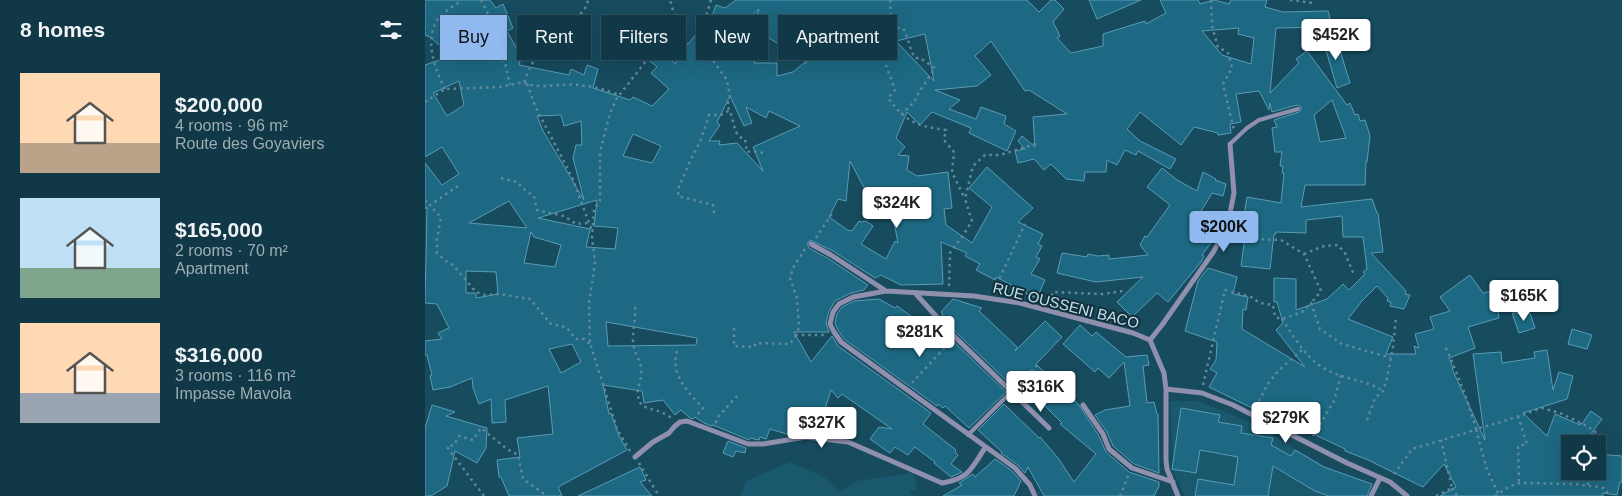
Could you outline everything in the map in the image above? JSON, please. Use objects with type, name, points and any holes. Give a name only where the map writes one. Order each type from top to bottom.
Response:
[{"type":"street","points":[[1150,340],[1214,251],[1228,223],[1234,193],[1230,144]]},
{"type":"street","points":[[811,244],[886,291]]},
{"type":"street","name":"RUE OUSSENI BACO","points":[[834,332],[830,324],[833,312],[839,304],[853,297],[886,291],[991,298],[1047,310],[1133,333],[1150,340],[1164,373],[1166,389],[1165,460],[1178,496]]},
{"type":"street","points":[[915,293],[955,336],[1049,428]]},
{"type":"street","points":[[834,332],[841,342],[968,436],[1015,468],[1030,485],[1035,496]]},
{"type":"street","points":[[1166,389],[1202,393],[1233,405],[1309,444],[1390,482],[1407,496]]},
{"type":"street","points":[[1083,405],[1103,434],[1109,449],[1132,468],[1173,482]]},
{"type":"street","points":[[635,457],[653,442],[669,433],[680,422],[687,421],[747,444],[763,444],[806,437],[848,442],[942,483],[955,481],[966,475],[985,448]]},
{"type":"street","points":[[1371,496],[1379,478]]},
{"type":"lane","points":[[1230,144],[1259,120],[1298,109]]},
{"type":"lane","points":[[968,436],[1012,392]]},
{"type":"path","points":[[445,89],[431,60],[430,31],[439,18],[462,0]]},
{"type":"path","points":[[481,0],[491,20],[490,33],[492,42],[497,56],[505,63],[510,85]]},
{"type":"path","points":[[588,0],[576,18],[555,29],[538,54],[525,83],[536,108],[573,177],[593,233]]},
{"type":"path","points":[[659,496],[617,429],[591,345],[589,303],[595,263],[594,209],[600,201],[600,152],[610,113],[617,98],[671,32],[675,21],[675,14],[670,0]]},
{"type":"path","points":[[711,0],[704,23],[696,31],[709,43],[714,62],[727,80],[730,97],[727,106],[730,110],[735,131],[739,137],[745,139],[747,152],[765,153]]},
{"type":"path","points":[[890,0],[890,20],[893,28],[903,28],[915,58],[920,58],[935,68],[915,101],[901,115]]},
{"type":"path","points":[[1211,0],[1212,26],[1218,46],[1228,53],[1232,68],[1223,84],[1237,137]]},
{"type":"path","points":[[1290,0],[1313,3]]},
{"type":"path","points":[[884,60],[895,90],[888,98],[901,115],[914,123],[946,130],[944,140],[954,152],[952,172],[965,198],[971,220],[964,234],[950,253],[950,294]]},
{"type":"path","points":[[425,102],[445,89],[525,83],[577,84],[606,89],[616,94],[617,98]]},
{"type":"path","points":[[714,213],[713,205],[678,196],[679,187],[700,142],[709,115],[721,115],[730,110]]},
{"type":"path","points":[[965,198],[973,166],[985,155],[1000,155],[1038,143]]},
{"type":"path","points":[[501,178],[517,182],[533,196],[537,210],[564,216],[576,224],[589,223]]},
{"type":"path","points":[[430,205],[459,186]]},
{"type":"path","points":[[425,200],[441,218],[437,239],[437,253],[453,265],[476,292],[530,299],[551,324],[566,327],[576,339],[584,339],[591,345]]},
{"type":"path","points":[[734,328],[734,346],[754,347],[756,343],[790,344],[799,328],[797,298],[790,278],[793,268],[833,212]]},
{"type":"path","points":[[991,298],[1025,224]]},
{"type":"path","points":[[1221,237],[1281,240],[1304,254],[1321,291],[1302,312],[1282,319]]},
{"type":"path","points":[[1304,254],[1324,246],[1338,245],[1345,253],[1354,275]]},
{"type":"path","points":[[1202,393],[1225,290],[1251,297],[1260,303],[1273,304],[1275,316],[1282,319],[1315,363],[1330,372],[1372,384],[1383,391]]},
{"type":"path","points":[[1047,310],[1053,292],[1103,294],[1123,291]]},
{"type":"path","points":[[1311,303],[1320,330],[1342,344],[1391,358]]},
{"type":"path","points":[[635,307],[634,352],[641,368],[637,397],[642,406],[661,412],[680,422]]},
{"type":"path","points":[[1367,420],[1375,398],[1383,391],[1391,358],[1396,317]]},
{"type":"path","points":[[796,335],[828,335],[834,332]]},
{"type":"path","points":[[906,390],[955,336]]},
{"type":"path","points":[[1445,346],[1465,392],[1487,470],[1498,493]]},
{"type":"path","points":[[1252,415],[1267,385],[1278,371],[1303,349]]},
{"type":"path","points":[[677,352],[675,357],[676,370],[681,383],[703,408],[693,423]]},
{"type":"path","points":[[1012,392],[1038,364]]},
{"type":"path","points":[[1309,444],[1334,401],[1341,375]]},
{"type":"path","points":[[713,431],[717,418],[737,396]]},
{"type":"path","points":[[1390,482],[1412,449],[1542,408],[1560,412],[1585,424],[1595,431],[1595,435]]},
{"type":"path","points":[[1518,416],[1527,444],[1518,446],[1519,483]]},
{"type":"path","points":[[484,496],[447,447],[454,445],[459,436],[473,440],[481,428],[507,449],[518,455],[523,480],[547,496]]},
{"type":"path","points":[[1441,440],[1452,488],[1457,496]]},
{"type":"path","points":[[1120,496],[1132,468]]},
{"type":"path","points":[[1587,485],[1588,480]]},
{"type":"path","points":[[1495,496],[1507,487],[1519,483],[1587,485],[1604,488],[1607,496]]},
{"type":"path","points":[[1436,496],[1452,488]]},
{"type":"shaded area","points":[[1170,401],[1198,401],[1250,422],[1326,467],[1366,482],[1362,496],[1185,496],[1173,471],[1171,471],[1173,462]]},
{"type":"shaded area","points":[[790,462],[824,477],[839,492],[856,481],[913,473],[917,489],[910,491],[913,496],[741,496],[746,481]]},
{"type":"building","points":[[425,0],[490,0],[496,8],[503,4],[513,28],[507,31],[507,15],[440,15],[440,46],[425,35]]},
{"type":"building","points":[[736,0],[1027,0],[1039,12],[1051,0],[1055,0],[1064,9],[1053,22],[1060,36],[1057,38],[1071,53],[1103,46],[1103,34],[1145,21],[1146,24],[1166,13],[1160,0],[1198,0],[1200,4],[1214,0],[1229,4],[1231,0],[1267,0],[1265,7],[1283,12],[1328,11],[1332,27],[1276,28],[1270,93],[1299,63],[1296,59],[1307,51],[1347,105],[1350,103],[1355,115],[1358,114],[1360,121],[1365,120],[1370,136],[1365,185],[1305,185],[1301,207],[1372,199],[1378,213],[1383,252],[1371,253],[1406,291],[1405,294],[1410,295],[1404,309],[1390,306],[1391,302],[1387,301],[1388,298],[1377,286],[1348,319],[1393,337],[1386,354],[1416,354],[1414,346],[1419,348],[1415,334],[1434,329],[1430,317],[1450,311],[1440,297],[1470,275],[1483,293],[1496,290],[1499,318],[1468,327],[1475,348],[1449,358],[1452,369],[1485,440],[1473,354],[1501,352],[1502,363],[1535,358],[1534,352],[1547,350],[1553,390],[1559,372],[1573,376],[1567,399],[1523,413],[1547,436],[1555,414],[1580,425],[1591,411],[1602,419],[1592,432],[1592,435],[1561,435],[1561,480],[1606,480],[1606,455],[1622,456],[1622,482],[1620,482],[1617,495],[1603,493],[1603,496],[1440,496],[1456,487],[1444,464],[1423,487],[1280,418],[1250,407],[1209,387],[1217,373],[1210,369],[1216,360],[1217,342],[1185,331],[1198,281],[1208,268],[1237,277],[1233,294],[1248,297],[1246,310],[1243,309],[1242,329],[1305,367],[1276,330],[1283,323],[1277,302],[1274,302],[1274,278],[1296,279],[1296,310],[1327,299],[1343,284],[1349,290],[1365,274],[1363,272],[1367,269],[1363,237],[1343,237],[1342,216],[1306,220],[1306,233],[1276,232],[1274,234],[1270,269],[1241,266],[1246,229],[1242,228],[1247,197],[1281,203],[1284,173],[1282,173],[1283,166],[1280,166],[1282,152],[1275,152],[1272,128],[1277,127],[1274,120],[1299,112],[1301,107],[1297,105],[1272,112],[1270,103],[1269,110],[1259,91],[1236,94],[1241,122],[1230,124],[1231,133],[1218,135],[1218,133],[1194,127],[1181,145],[1140,112],[1127,129],[1140,141],[1176,159],[1170,169],[1138,151],[1136,155],[1125,150],[1117,165],[1107,160],[1106,172],[1085,172],[1084,181],[1066,179],[1051,164],[1044,170],[1034,159],[1018,163],[1015,151],[1025,149],[1018,141],[1022,136],[1035,147],[1033,117],[1067,114],[1029,90],[1025,91],[991,41],[975,56],[991,75],[977,86],[935,90],[960,100],[949,109],[976,119],[981,107],[1006,116],[1004,124],[1016,131],[1007,151],[969,133],[971,128],[932,112],[920,125],[907,112],[896,138],[905,147],[898,155],[909,156],[907,170],[917,176],[948,172],[952,208],[944,209],[946,225],[972,243],[992,207],[969,188],[987,167],[1033,208],[1018,222],[1043,234],[1038,244],[1042,246],[1036,257],[1040,259],[1031,274],[1045,280],[1037,298],[996,277],[995,280],[976,270],[980,264],[965,256],[967,253],[941,242],[943,284],[901,285],[881,275],[875,278],[833,251],[810,240],[807,244],[809,248],[868,285],[864,290],[851,293],[835,301],[829,311],[826,323],[829,332],[794,332],[811,362],[832,336],[838,346],[931,413],[923,424],[956,450],[955,452],[958,455],[951,464],[962,472],[951,477],[915,447],[908,455],[895,447],[890,453],[870,439],[879,427],[892,429],[842,394],[838,398],[831,390],[825,409],[821,408],[816,419],[803,415],[803,420],[796,419],[790,435],[770,429],[766,439],[760,437],[759,440],[750,438],[749,440],[704,423],[695,417],[693,419],[690,418],[681,410],[675,415],[663,400],[644,403],[642,391],[603,385],[609,414],[611,413],[619,436],[627,450],[558,487],[562,496],[509,496],[501,477],[499,477],[497,460],[520,457],[517,438],[553,434],[548,386],[505,400],[506,422],[492,423],[491,399],[479,404],[473,388],[472,378],[450,387],[433,390],[430,376],[432,375],[427,355],[425,355],[425,341],[442,339],[438,333],[449,328],[437,304],[425,303],[427,207],[425,209],[425,163],[442,185],[459,174],[442,147],[425,157],[425,65],[440,60],[507,60],[507,31],[517,49],[517,60],[520,60],[519,65],[569,75],[571,69],[584,75],[587,65],[598,69],[593,88],[630,100],[633,97],[652,106],[669,89],[651,73],[657,67],[650,61],[671,60],[675,64],[677,60],[686,60],[686,43],[688,44],[696,34],[696,60],[755,60],[754,63],[777,63],[777,76],[793,72],[804,63],[807,63],[805,61],[806,60],[897,60],[897,42],[934,81],[925,34],[897,41],[897,15],[778,15],[778,44],[768,38],[768,15],[757,15],[759,9],[752,15],[713,15],[716,5],[725,8]],"holes":[[[1239,28],[1238,34],[1254,38],[1251,64],[1222,55],[1202,31]],[[459,81],[464,105],[447,116],[433,93]],[[730,96],[744,126],[752,123],[746,107],[766,118],[769,111],[800,126],[753,147],[763,171],[737,143],[719,145],[720,141],[709,141],[720,125],[717,122]],[[1332,100],[1346,138],[1320,142],[1314,115]],[[561,115],[564,126],[581,121],[582,145],[576,145],[573,158],[584,200],[543,131],[537,116]],[[633,134],[661,146],[652,163],[623,156]],[[850,161],[870,199],[885,208],[890,201],[898,243],[895,241],[886,259],[861,244],[873,226],[866,221],[859,221],[852,231],[849,231],[829,217],[838,199],[846,201]],[[597,200],[594,226],[618,228],[615,249],[586,247],[590,229],[538,218]],[[509,201],[527,228],[469,223]],[[531,232],[534,237],[561,245],[555,267],[524,263]],[[466,271],[496,272],[498,294],[476,298],[476,293],[466,293]],[[606,322],[697,338],[696,345],[608,346]],[[572,344],[581,362],[561,373],[549,349]]]},
{"type":"building","points":[[1089,0],[1141,0],[1097,19]]},
{"type":"building","points":[[1334,31],[1350,83],[1337,88],[1323,40]]},
{"type":"building","points":[[1162,168],[1177,180],[1197,191],[1203,172],[1215,180],[1226,184],[1223,196],[1212,193],[1194,223],[1216,236],[1202,255],[1204,256],[1201,262],[1168,302],[1157,293],[1132,317],[1117,302],[1143,277],[1096,282],[1057,273],[1062,253],[1087,257],[1088,254],[1098,256],[1109,255],[1109,259],[1148,255],[1140,245],[1170,205],[1147,187]]},
{"type":"building","points":[[879,299],[895,308],[897,306],[929,329],[936,322],[1006,392],[969,428],[945,406],[943,408],[938,404],[937,406],[844,339],[835,323],[837,314],[842,307],[854,301]]},
{"type":"building","points":[[953,299],[982,308],[979,311],[1017,347],[1015,351],[1045,321],[1062,337],[1036,364],[1079,405],[1099,436],[1106,452],[1129,472],[1159,482],[1154,496],[1044,496],[1028,467],[1025,473],[978,430],[1004,404],[1040,437],[1058,458],[1074,482],[1096,454],[1060,424],[1062,423],[1020,381],[1013,387],[958,334],[942,316],[941,312]]},
{"type":"building","points":[[1512,313],[1530,313],[1535,328],[1519,333]]},
{"type":"building","points":[[1080,325],[1092,336],[1096,332],[1126,357],[1147,355],[1149,365],[1143,366],[1147,403],[1154,402],[1158,414],[1159,473],[1134,464],[1113,446],[1107,432],[1095,415],[1105,410],[1130,406],[1124,362],[1109,378],[1098,368],[1095,372],[1063,344]]},
{"type":"building","points":[[1572,329],[1592,335],[1587,349],[1568,344]]},
{"type":"building","points":[[432,405],[455,412],[446,416],[487,428],[486,448],[477,463],[455,451],[447,486],[431,496],[425,496],[425,428]]},
{"type":"building","points":[[1181,408],[1220,415],[1218,422],[1242,426],[1241,433],[1273,438],[1271,445],[1291,456],[1295,450],[1324,467],[1372,484],[1367,496],[1329,496],[1315,491],[1273,466],[1268,496],[1195,496],[1198,479],[1234,485],[1238,457],[1200,450],[1196,473],[1172,469]]},
{"type":"building","points":[[728,441],[746,448],[745,453],[736,451],[733,457],[723,453]]},
{"type":"building","points":[[995,459],[1012,471],[1021,481],[1014,496],[943,496],[962,485],[959,483],[973,474],[975,477]]},
{"type":"building","points":[[640,467],[646,480],[640,482],[652,496],[578,496]]}]
